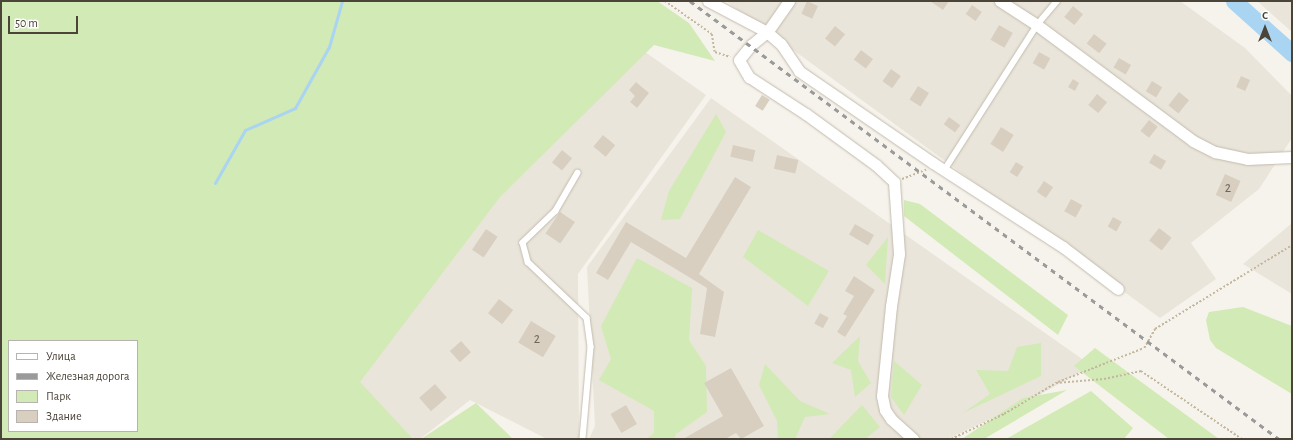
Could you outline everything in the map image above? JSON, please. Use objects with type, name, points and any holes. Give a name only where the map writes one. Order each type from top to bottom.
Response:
[{"type":"street","points":[[708,1],[768,32],[781,44],[799,71],[933,163],[945,169],[1062,247],[1118,289]]},
{"type":"street","points":[[789,1],[768,32],[751,45],[739,60],[749,77],[844,142],[894,182],[899,254],[891,306],[882,396],[885,410],[890,419],[913,439]]},
{"type":"street","points":[[1000,1],[1037,25],[1193,141],[1215,152],[1247,159],[1292,157]]},
{"type":"lane","points":[[945,169],[1037,25],[1057,1]]},
{"type":"lane","points":[[578,173],[556,211],[522,243],[528,262],[587,318],[591,347],[583,439]]},
{"type":"path","points":[[665,1],[712,34],[715,52],[739,60]]},
{"type":"path","points":[[894,182],[923,174],[933,163]]},
{"type":"path","points":[[951,439],[1004,414],[1056,383],[1144,348],[1155,329],[1292,245]]},
{"type":"path","points":[[1056,383],[1104,379],[1141,371],[1242,439]]},
{"type":"shaded area","points":[[726,1],[1180,1],[1245,48],[1292,96],[1292,138],[1259,189],[1191,243],[1216,279],[1160,318]]},
{"type":"shaded area","points":[[1257,1],[1292,1],[1292,32]]},
{"type":"shaded area","points":[[638,47],[706,95],[578,274],[579,439],[547,439],[470,400],[420,439],[412,439],[353,382],[487,210]]},
{"type":"shaded area","points":[[711,98],[1092,366],[1015,408],[947,439],[589,439],[595,426],[587,267]]},
{"type":"shaded area","points":[[1292,223],[1292,294],[1243,264]]},
{"type":"green space","points":[[1,1],[657,1],[689,23],[715,61],[654,45],[500,197],[360,382],[413,439],[1,439]]},
{"type":"green space","points":[[716,114],[726,132],[680,219],[661,220],[669,191]]},
{"type":"green space","points":[[904,200],[920,204],[1068,315],[1058,335],[904,216]]},
{"type":"green space","points":[[758,230],[829,271],[808,306],[743,257]]},
{"type":"green space","points":[[888,237],[885,284],[866,265]]},
{"type":"green space","points":[[637,258],[692,288],[689,340],[706,366],[707,412],[676,434],[674,439],[646,439],[654,433],[654,411],[599,380],[611,359],[601,326]]},
{"type":"green space","points":[[1243,307],[1292,326],[1292,394],[1216,348],[1210,340],[1206,320],[1209,312]]},
{"type":"green space","points":[[860,336],[858,361],[871,383],[855,397],[851,370],[832,363]]},
{"type":"green space","points":[[1041,343],[1041,376],[963,413],[990,394],[976,370],[1008,371],[1017,347]]},
{"type":"green space","points":[[1095,348],[1219,439],[1169,439],[1074,366]]},
{"type":"green space","points":[[894,361],[922,385],[904,415],[891,397]]},
{"type":"green space","points":[[765,364],[800,401],[830,414],[805,417],[795,439],[778,439],[777,421],[759,385]]},
{"type":"green space","points":[[1067,390],[984,439],[962,439],[1023,398]]},
{"type":"green space","points":[[1091,391],[1133,428],[1124,439],[1006,439]]},
{"type":"green space","points":[[476,403],[513,439],[421,439]]},
{"type":"green space","points":[[862,405],[880,427],[865,439],[829,439]]},
{"type":"building","points":[[807,1],[818,6],[812,19],[801,14]]},
{"type":"building","points":[[930,1],[949,1],[943,10]]},
{"type":"building","points":[[972,5],[982,12],[976,21],[966,14]]},
{"type":"building","points":[[1073,6],[1083,14],[1074,25],[1064,17]]},
{"type":"building","points":[[999,25],[1013,33],[1004,48],[990,40]]},
{"type":"building","points":[[835,26],[845,34],[835,47],[825,38]]},
{"type":"building","points":[[1094,34],[1107,44],[1099,53],[1087,43]]},
{"type":"building","points":[[861,50],[873,59],[866,69],[854,60]]},
{"type":"building","points":[[1039,52],[1050,58],[1044,70],[1033,63]]},
{"type":"building","points":[[1119,58],[1131,65],[1126,75],[1114,68]]},
{"type":"building","points":[[891,69],[901,76],[892,88],[882,81]]},
{"type":"building","points":[[1241,76],[1250,80],[1245,91],[1236,87]]},
{"type":"building","points":[[1073,79],[1079,83],[1075,91],[1068,87]]},
{"type":"building","points":[[1152,81],[1162,87],[1156,97],[1146,91]]},
{"type":"building","points":[[636,82],[649,93],[637,108],[630,102],[635,96],[629,90]]},
{"type":"building","points":[[918,86],[929,93],[921,106],[910,100]]},
{"type":"building","points":[[1179,92],[1189,100],[1178,113],[1168,105]]},
{"type":"building","points":[[1097,94],[1107,102],[1098,113],[1088,105]]},
{"type":"building","points":[[762,95],[770,100],[763,111],[755,106]]},
{"type":"building","points":[[949,117],[960,125],[955,133],[944,124]]},
{"type":"building","points":[[1149,120],[1158,127],[1149,138],[1140,131]]},
{"type":"building","points":[[1001,127],[1014,135],[1003,152],[990,144]]},
{"type":"building","points":[[603,135],[615,145],[606,157],[593,146]]},
{"type":"building","points":[[733,145],[755,150],[753,162],[730,157]]},
{"type":"building","points":[[562,150],[572,158],[562,171],[552,162]]},
{"type":"building","points":[[1154,154],[1166,161],[1161,170],[1149,163]]},
{"type":"building","points":[[777,155],[798,160],[795,174],[774,169]]},
{"type":"building","points":[[1016,162],[1024,167],[1017,177],[1010,172]]},
{"type":"building","points":[[1225,174],[1241,181],[1231,202],[1216,195]]},
{"type":"building","points":[[735,177],[751,187],[699,274],[724,292],[715,337],[700,334],[707,288],[631,242],[608,280],[596,273],[626,222],[686,258]]},
{"type":"building","points":[[1044,181],[1053,187],[1046,198],[1037,192]]},
{"type":"building","points":[[1071,199],[1082,205],[1076,218],[1064,211]]},
{"type":"building","points":[[560,212],[575,222],[560,244],[545,234]]},
{"type":"building","points":[[1113,217],[1122,222],[1116,231],[1108,227]]},
{"type":"building","points":[[855,224],[874,235],[868,245],[849,234]]},
{"type":"building","points":[[1159,228],[1172,238],[1162,250],[1149,241]]},
{"type":"building","points":[[486,229],[498,237],[484,258],[472,250]]},
{"type":"building","points":[[854,276],[875,290],[845,337],[837,332],[847,316],[843,314],[854,296],[845,291]]},
{"type":"building","points":[[499,299],[513,310],[502,324],[488,313]]},
{"type":"building","points":[[820,313],[829,318],[823,328],[814,323]]},
{"type":"building","points":[[531,321],[556,336],[543,357],[518,342]]},
{"type":"building","points":[[461,341],[471,352],[460,362],[450,351]]},
{"type":"building","points":[[731,368],[764,426],[741,439],[736,433],[725,439],[683,439],[723,416],[704,383]]},
{"type":"building","points":[[435,384],[447,398],[431,411],[419,398]]},
{"type":"building","points":[[626,405],[637,424],[621,433],[610,414]]},
{"type":"waterway","points":[[215,183],[245,130],[295,108],[329,47],[342,1]]},
{"type":"waterway","points":[[1234,1],[1292,53]]},
{"type":"railway","points":[[690,1],[1279,439]]}]
